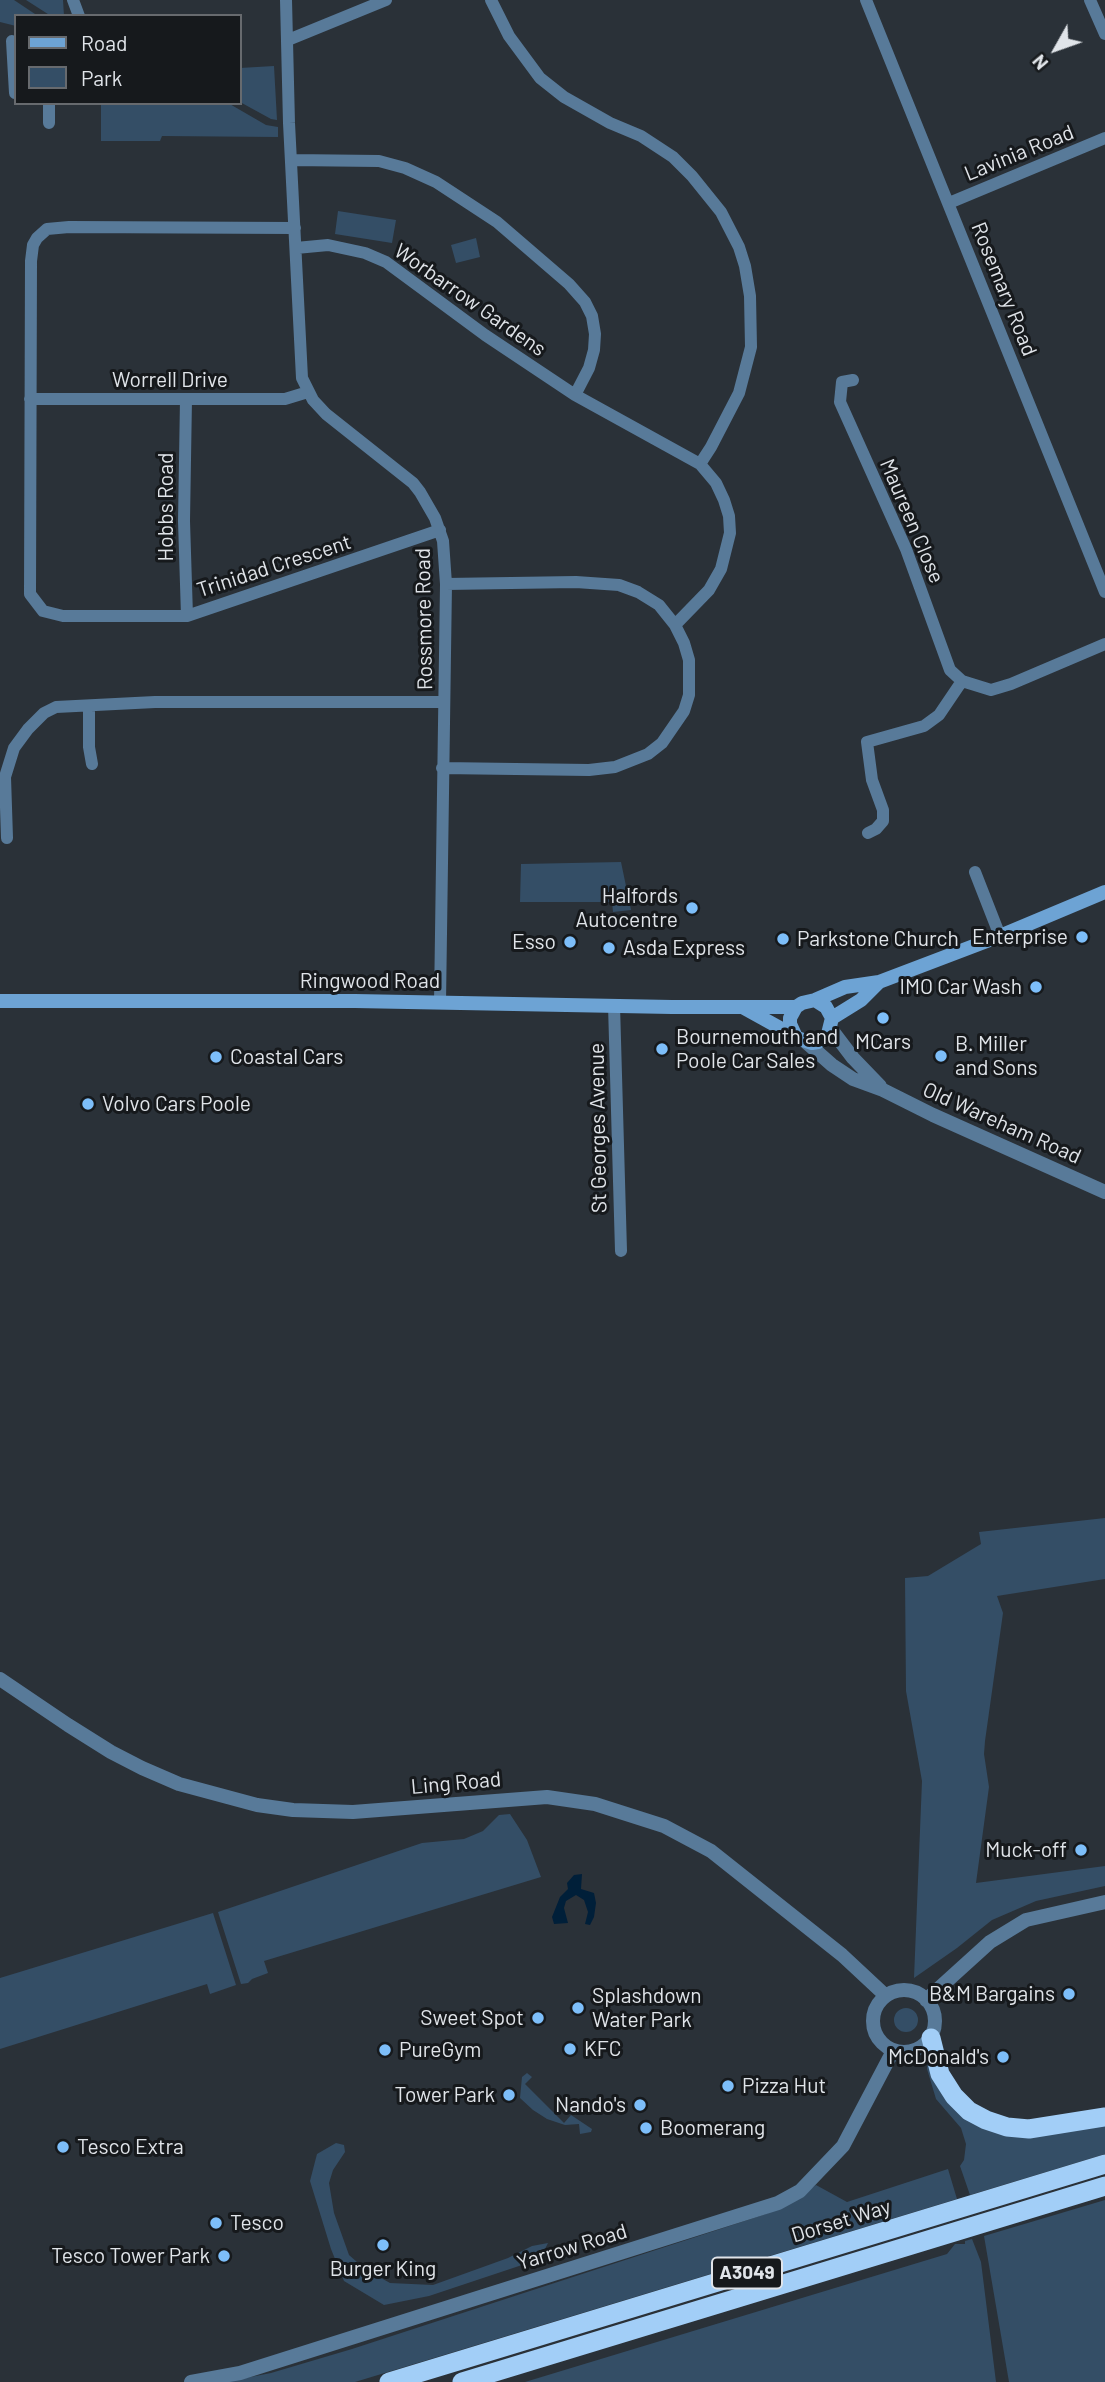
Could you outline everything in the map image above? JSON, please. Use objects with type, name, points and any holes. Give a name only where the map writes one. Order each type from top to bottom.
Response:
[{"type":"highway","points":[[931,2038],[940,2074],[954,2096],[969,2110],[986,2120],[1007,2127],[1029,2129],[1105,2117]]},
{"type":"highway","name":"Dorset Way","points":[[389,2382],[1105,2164]]},
{"type":"highway","name":"Dorset Way","points":[[462,2382],[1105,2186]]},
{"type":"main road","points":[[879,982],[832,1023],[824,1039],[818,1042],[800,1039],[790,1024],[792,1012],[802,1003],[845,987],[879,982],[1105,892]]},
{"type":"main road","points":[[815,1000],[826,1007],[832,1023]]},
{"type":"main road","name":"Ringwood Road","points":[[0,1001],[796,1007]]},
{"type":"main road","name":"Ringwood Road","points":[[739,1006],[800,1039]]},
{"type":"street","points":[[286,0],[302,378],[308,392]]},
{"type":"street","points":[[288,40],[386,0]]},
{"type":"street","points":[[491,0],[509,36],[540,78],[564,97],[610,123],[641,136],[673,157],[721,212],[739,247],[750,296],[752,324],[747,367],[739,393],[712,447],[700,464],[716,483],[724,500],[730,533],[721,569],[709,590],[675,625]]},
{"type":"street","name":"Rosemary Road","points":[[866,0],[1101,568],[1105,592]]},
{"type":"street","points":[[1090,0],[1105,34]]},
{"type":"street","points":[[12,41],[14,76]]},
{"type":"street","points":[[49,105],[49,123]]},
{"type":"street","name":"Lavinia Road","points":[[948,203],[1105,138]]},
{"type":"street","points":[[291,160],[379,161],[405,168],[436,182],[497,222],[569,284],[585,302],[592,316],[596,334],[594,349],[589,368],[575,395]]},
{"type":"street","name":"Trinidad Crescent","points":[[295,228],[55,227],[41,232],[33,245],[31,261],[30,594],[43,611],[63,616],[187,615],[440,530]]},
{"type":"street","name":"Worbarrow Gardens","points":[[296,248],[328,245],[365,253],[386,262],[485,335],[575,395],[700,464]]},
{"type":"street","name":"Maureen Close","points":[[853,380],[842,382],[840,402],[906,549],[950,670],[961,681]]},
{"type":"street","name":"Worrell Drive","points":[[30,399],[285,399],[308,392]]},
{"type":"street","name":"Rossmore Road","points":[[308,392],[326,414],[413,483],[427,501],[440,530],[446,584],[440,1003]]},
{"type":"street","name":"Hobbs Road","points":[[186,399],[184,521],[187,615]]},
{"type":"street","points":[[442,768],[615,767],[649,754],[662,743],[684,711],[689,695],[689,660],[684,643],[675,625],[659,605],[638,592],[619,585],[576,582],[446,584]]},
{"type":"street","points":[[868,833],[876,830],[883,821],[883,810],[872,779],[867,742],[924,726],[939,715],[961,681],[991,690],[1105,644]]},
{"type":"street","points":[[7,838],[5,777],[14,748],[44,713],[56,707],[155,702],[444,702]]},
{"type":"street","points":[[89,706],[89,747],[92,764]]},
{"type":"street","points":[[975,872],[1000,936]]},
{"type":"street","name":"St Georges Avenue","points":[[614,1005],[621,1251]]},
{"type":"street","name":"Old Wareham Road","points":[[832,1023],[853,1058],[883,1090]]},
{"type":"street","name":"Old Wareham Road","points":[[800,1039],[832,1066],[853,1079],[883,1090],[1105,1192]]},
{"type":"street","name":"Ling Road","points":[[0,1679],[68,1726],[132,1763],[179,1784],[257,1805],[293,1810],[353,1812],[547,1797],[595,1804],[664,1826],[711,1851],[842,1955],[886,1996]]},
{"type":"street","points":[[926,2000],[990,1942],[1026,1920],[1105,1902]]},
{"type":"street","points":[[902,1990],[912,1991],[926,2000],[934,2012],[931,2038],[917,2050],[907,2053],[893,2051],[884,2045],[876,2034],[873,2023],[878,2004],[886,1996],[902,1990]]},
{"type":"street","name":"Yarrow Road","points":[[191,2382],[240,2373],[778,2203],[800,2191],[843,2146],[893,2051]]},
{"type":"green space","points":[[0,0],[14,0],[35,14],[14,14],[14,26],[0,22]]},
{"type":"green space","points":[[26,0],[63,0],[64,14],[48,14]]},
{"type":"green space","points":[[274,66],[277,120],[242,103],[242,68]]},
{"type":"green space","points":[[101,105],[231,105],[266,125],[278,127],[278,137],[162,136],[160,141],[101,141]]},
{"type":"green space","points":[[338,211],[396,220],[392,243],[335,234]]},
{"type":"green space","points":[[476,238],[480,257],[456,263],[451,245]]},
{"type":"green space","points":[[621,862],[631,910],[613,912],[612,902],[520,902],[521,864]]},
{"type":"green space","points":[[1105,1518],[1105,1579],[997,1596],[1003,1613],[985,1741],[984,1754],[989,1787],[976,1883],[1105,1866],[1105,1886],[1036,1901],[992,1920],[914,1978],[922,1781],[906,1691],[905,1578],[928,1576],[981,1544],[979,1532]]},
{"type":"green space","points":[[510,1814],[527,1840],[541,1877],[264,1961],[268,1973],[241,1984],[218,1912],[422,1843],[464,1839],[483,1831],[499,1815]]},
{"type":"green space","points":[[213,1913],[236,1985],[210,1994],[207,1984],[0,2049],[0,1978]]},
{"type":"green space","points":[[906,2008],[915,2011],[918,2020],[915,2029],[906,2032],[897,2029],[894,2020],[897,2011]]},
{"type":"green space","points":[[928,2057],[978,2122],[1105,2124],[1105,2154],[970,2195],[960,2166],[964,2160],[966,2144],[961,2128],[936,2099],[927,2069]]},
{"type":"green space","points":[[527,2073],[532,2077],[525,2084],[564,2123],[571,2115],[592,2129],[591,2132],[580,2134],[579,2124],[565,2125],[547,2119],[533,2110],[520,2098],[522,2077]]},
{"type":"green space","points":[[336,2143],[344,2145],[345,2152],[333,2170],[329,2183],[334,2213],[349,2255],[365,2269],[390,2283],[433,2285],[508,2258],[532,2246],[548,2243],[542,2255],[528,2263],[429,2296],[384,2305],[344,2281],[310,2181],[317,2154]]},
{"type":"green space","points":[[948,2169],[957,2199],[355,2382],[225,2382],[271,2373],[352,2349],[766,2214],[795,2200],[816,2185],[847,2202]]},
{"type":"green space","points":[[1105,2200],[1105,2382],[1009,2382],[984,2236]]},
{"type":"green space","points":[[972,2239],[981,2262],[996,2382],[525,2382],[947,2254],[955,2244],[965,2244],[965,2241]]},
{"type":"shaded area","points":[[582,1874],[581,1889],[594,1893],[596,1903],[590,1925],[585,1924],[588,1912],[584,1900],[576,1895],[566,1901],[564,1908],[568,1923],[554,1924],[552,1917],[560,1897],[568,1889],[567,1883],[574,1875]]},
{"type":"place","name":"Halfords Autocentre","points":[[692,908]]},
{"type":"place","name":"Enterprise","points":[[1082,937]]},
{"type":"place","name":"Parkstone Church","points":[[783,939]]},
{"type":"place","name":"Esso","points":[[570,942]]},
{"type":"place","name":"Asda Express","points":[[609,948]]},
{"type":"place","name":"IMO Car Wash","points":[[1036,987]]},
{"type":"place","name":"MCars","points":[[883,1018]]},
{"type":"place","name":"Bournemouth and Poole Car Sales","points":[[662,1049]]},
{"type":"place","name":"B. Miller and Sons","points":[[941,1056]]},
{"type":"place","name":"Coastal Cars","points":[[216,1057]]},
{"type":"place","name":"Volvo Cars Poole","points":[[88,1104]]},
{"type":"place","name":"Muck-off","points":[[1081,1850]]},
{"type":"place","name":"B&M Bargains","points":[[1069,1994]]},
{"type":"place","name":"Splashdown Water Park","points":[[578,2008]]},
{"type":"place","name":"Sweet Spot","points":[[538,2018]]},
{"type":"place","name":"KFC","points":[[570,2049]]},
{"type":"place","name":"PureGym","points":[[385,2050]]},
{"type":"place","name":"McDonald's","points":[[1003,2057]]},
{"type":"place","name":"Pizza Hut","points":[[728,2086]]},
{"type":"place","name":"Tower Park","points":[[509,2095]]},
{"type":"place","name":"Nando's","points":[[640,2105]]},
{"type":"place","name":"Boomerang","points":[[646,2128]]},
{"type":"place","name":"Tesco Extra","points":[[63,2147]]},
{"type":"place","name":"Tesco","points":[[216,2223]]},
{"type":"place","name":"Burger King","points":[[383,2245]]},
{"type":"place","name":"Tesco Tower Park","points":[[224,2256]]}]
